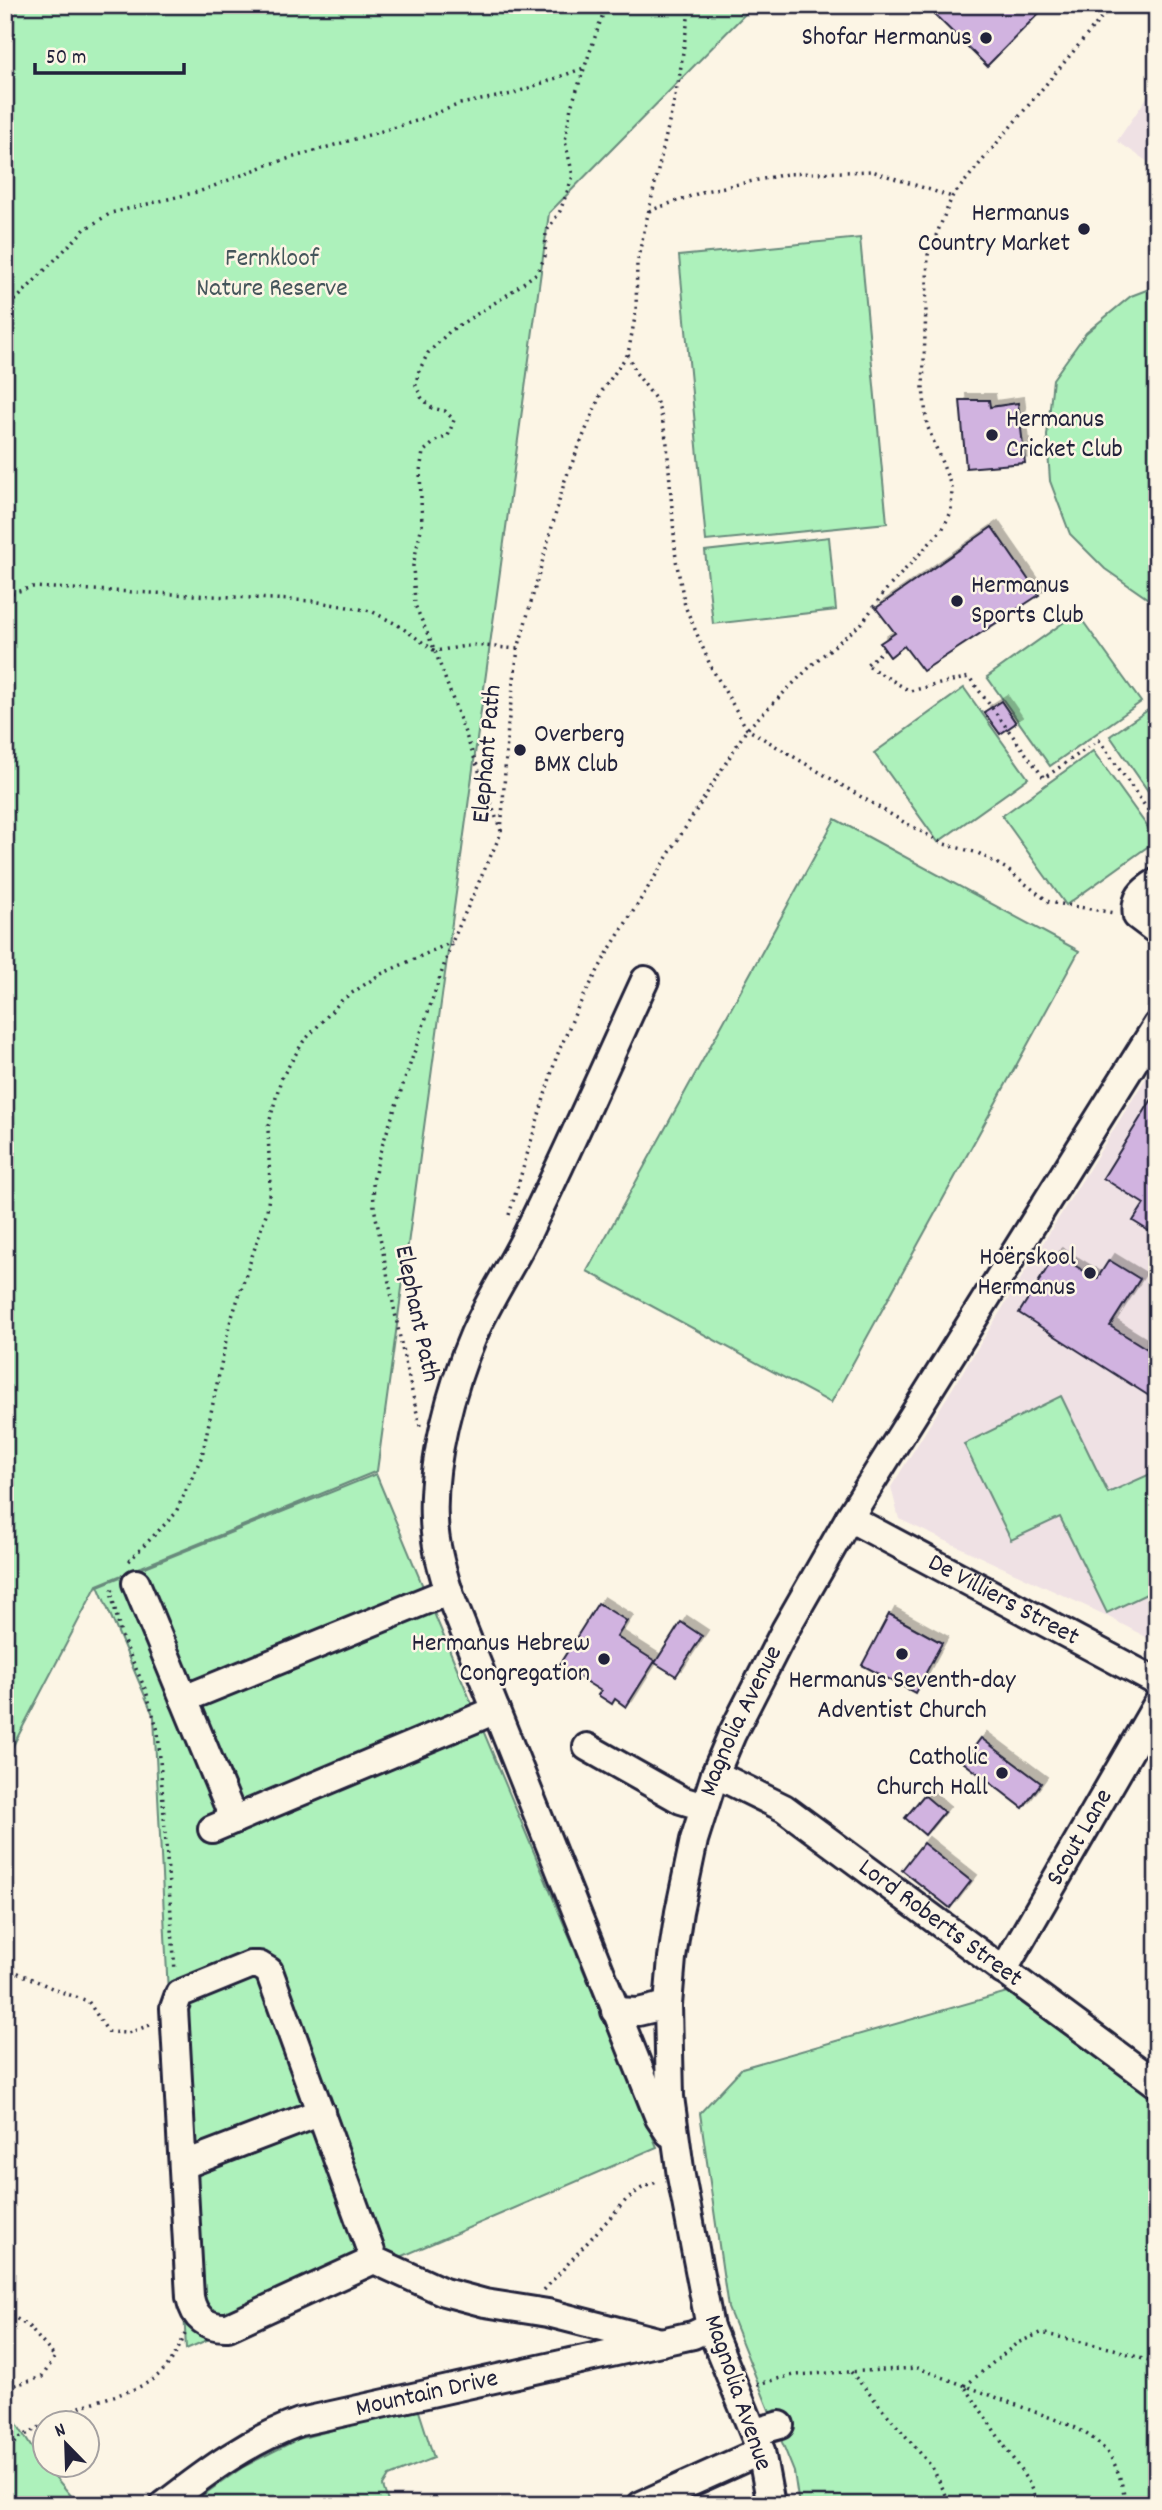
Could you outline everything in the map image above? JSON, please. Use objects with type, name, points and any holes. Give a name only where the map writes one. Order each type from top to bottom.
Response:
[{"type":"street","points":[[1147,924],[1137,898],[1157,882]]},
{"type":"street","points":[[645,980],[531,1228],[474,1334],[450,1407],[435,1486],[435,1540],[449,1591],[615,2011],[659,2118],[675,2143]]},
{"type":"street","name":"Magnolia Avenue","points":[[771,2505],[758,2442],[710,2327],[675,2143],[667,2051],[668,2004],[678,1912],[704,1807],[715,1773],[762,1673],[849,1518],[1157,1025]]},
{"type":"street","name":"De Villiers Street","points":[[849,1518],[1157,1682]]},
{"type":"street","points":[[125,1577],[184,1699],[223,1824],[496,1710]]},
{"type":"street","points":[[184,1699],[449,1591]]},
{"type":"street","name":"Scout Lane","points":[[1003,1972],[1157,1704]]},
{"type":"street","points":[[587,1747],[681,1800],[704,1807]]},
{"type":"street","name":"Lord Roberts Street","points":[[715,1773],[784,1808],[1157,2084]]},
{"type":"street","points":[[374,2260],[228,2327],[203,2321],[192,2306],[175,2003],[183,1991],[250,1965],[264,1967],[272,1976],[374,2260],[444,2292],[661,2342]]},
{"type":"street","points":[[615,2011],[638,2012],[668,2004]]},
{"type":"street","points":[[183,2165],[321,2112]]},
{"type":"street","name":"Mountain Drive","points":[[164,2505],[233,2453],[264,2436],[300,2422],[661,2342],[710,2327]]},
{"type":"street","points":[[641,2505],[758,2442],[780,2425]]},
{"type":"path","points":[[501,833],[435,651],[415,605],[413,565],[422,525],[420,471],[423,452],[436,441],[448,436],[454,420],[445,411],[432,408],[421,397],[416,385],[418,373],[428,353],[450,331],[538,272],[545,256],[546,232],[560,211],[573,176],[565,141],[571,107],[606,5]]},
{"type":"path","points":[[518,649],[565,480],[602,391],[628,354],[636,312],[637,262],[679,79],[690,5]]},
{"type":"path","points":[[509,1216],[556,1058],[577,1009],[609,950],[747,729],[816,661],[862,623],[885,591],[942,530],[951,512],[952,488],[927,425],[923,388],[928,255],[952,197],[1112,5]]},
{"type":"path","points":[[5,311],[85,229],[111,213],[201,191],[267,166],[416,121],[460,104],[512,94],[584,68]]},
{"type":"path","points":[[649,211],[705,191],[787,174],[872,170],[952,197]]},
{"type":"path","points":[[628,354],[636,373],[656,400],[662,418],[667,444],[676,560],[685,606],[711,667],[747,729],[912,827],[944,844],[978,853],[1005,867],[1049,902],[1147,924]]},
{"type":"path","points":[[5,595],[33,587],[313,601],[371,611],[398,625],[435,651]]},
{"type":"path","name":"Elephant Path","points":[[422,1433],[374,1207],[373,1181],[380,1152],[452,942],[501,833],[508,725],[518,649],[473,645],[435,651]]},
{"type":"path","points":[[885,649],[866,665],[910,691],[969,677],[1044,778],[1099,740],[1157,822]]},
{"type":"path","points":[[5,1967],[88,2001],[108,2032],[128,2033],[150,2026],[175,2003],[158,1731],[146,1691],[121,1635],[111,1592],[175,1514],[202,1456],[229,1326],[267,1211],[270,1188],[268,1126],[281,1079],[303,1042],[343,999],[379,975],[452,942]]},
{"type":"path","points":[[527,2310],[627,2199],[642,2188],[681,2176]]},
{"type":"path","points":[[80,2408],[146,2385],[170,2366],[187,2331],[190,2297]]},
{"type":"path","points":[[5,2311],[29,2327],[55,2357],[42,2377],[5,2388]]},
{"type":"path","points":[[965,2386],[1017,2343],[1041,2333],[1114,2349],[1157,2364]]},
{"type":"path","points":[[736,2389],[794,2375],[918,2368],[1070,2424],[1100,2443],[1112,2456],[1121,2479],[1126,2505]]},
{"type":"path","points":[[851,2372],[932,2467],[951,2505]]},
{"type":"path","points":[[965,2386],[1028,2483],[1038,2505]]},
{"type":"path","points":[[5,2453],[21,2437],[32,2431]]},
{"type":"shaded area","points":[[1157,83],[1157,168],[1117,141]]},
{"type":"shaded area","name":"Hoërskool Hermanus","points":[[1157,1060],[1157,1643],[1103,1614],[899,1519],[891,1487]]},
{"type":"green space","name":"Fernkloof Nature Reserve","points":[[5,5],[754,5],[549,213],[377,1471],[97,1585],[5,1761]]},
{"type":"green space","points":[[860,238],[887,523],[706,541],[679,256]]},
{"type":"green space","points":[[1157,286],[1157,605],[1105,569],[1070,534],[1050,481],[1047,436],[1053,379],[1086,333],[1131,296]]},
{"type":"green space","points":[[829,537],[836,610],[713,624],[705,551]]},
{"type":"green space","points":[[1077,613],[1141,702],[1050,766],[987,677]]},
{"type":"green space","points":[[964,688],[1028,778],[938,842],[874,753]]},
{"type":"green space","points":[[1157,704],[1157,804],[1110,736]]},
{"type":"green space","points":[[1093,751],[1157,840],[1066,905],[1002,816]]},
{"type":"green space","points":[[835,819],[1079,951],[831,1403],[587,1271]]},
{"type":"green space","points":[[1061,1396],[1108,1493],[1157,1471],[1157,1589],[1107,1613],[1060,1517],[1011,1540],[964,1444]]},
{"type":"green space","points":[[376,1474],[657,2147],[186,2349],[154,1717],[98,1586]]},
{"type":"green space","points":[[1007,1992],[1157,2102],[1157,2505],[799,2505],[794,2472],[728,2308],[700,2113],[742,2068]]},
{"type":"green space","points":[[5,2405],[32,2448],[32,2478],[56,2478],[79,2505],[5,2505]]},
{"type":"green space","points":[[418,2408],[434,2458],[389,2476],[383,2486],[389,2505],[189,2505],[243,2467],[298,2439]]},
{"type":"building","name":"Shofar Hermanus","points":[[925,5],[1047,5],[987,66]]},
{"type":"building","name":"Hermanus Cricket Club","points":[[960,400],[989,400],[990,407],[1018,403],[1025,463],[966,468]]},
{"type":"building","name":"Hermanus Sports Club","points":[[992,527],[1039,595],[923,671],[904,646],[890,657],[880,643],[895,633],[876,608]]},
{"type":"building","points":[[1001,701],[1016,723],[1000,734],[984,712]]},
{"type":"building","points":[[1157,1091],[1157,1236],[1133,1221],[1144,1204],[1103,1178]]},
{"type":"building","points":[[1056,1254],[1097,1279],[1109,1260],[1140,1279],[1110,1326],[1157,1355],[1157,1401],[1019,1313]]},
{"type":"building","name":"Hermanus Hebrew Congregation","points":[[598,1603],[627,1621],[617,1637],[655,1661],[626,1707],[615,1699],[612,1704],[598,1695],[601,1691],[559,1665]]},
{"type":"building","name":"Hermanus Seventh-day Adventist Church","points":[[889,1614],[942,1643],[915,1693],[862,1665]]},
{"type":"building","points":[[681,1622],[702,1636],[676,1676],[655,1663]]},
{"type":"building","name":"Catholic Church Hall","points":[[981,1738],[1041,1783],[1023,1808],[963,1762]]},
{"type":"building","points":[[924,1795],[944,1812],[925,1835],[905,1818]]},
{"type":"building","points":[[923,1843],[971,1881],[950,1908],[902,1870]]},
{"type":"place","name":"Shofar Hermanus","points":[[986,38]]},
{"type":"place","name":"Hermanus Country Market","points":[[1084,229]]},
{"type":"place","name":"Hermanus Cricket Club","points":[[992,435]]},
{"type":"place","name":"Hermanus Sports Club","points":[[957,601]]},
{"type":"place","name":"Overberg BMX Club","points":[[520,750]]},
{"type":"place","name":"Hoërskool Hermanus","points":[[1090,1273]]},
{"type":"place","name":"Hermanus Seventh-day Adventist Church","points":[[902,1654]]},
{"type":"place","name":"Hermanus Hebrew Congregation","points":[[604,1659]]},
{"type":"place","name":"Catholic Church Hall","points":[[1002,1773]]}]
